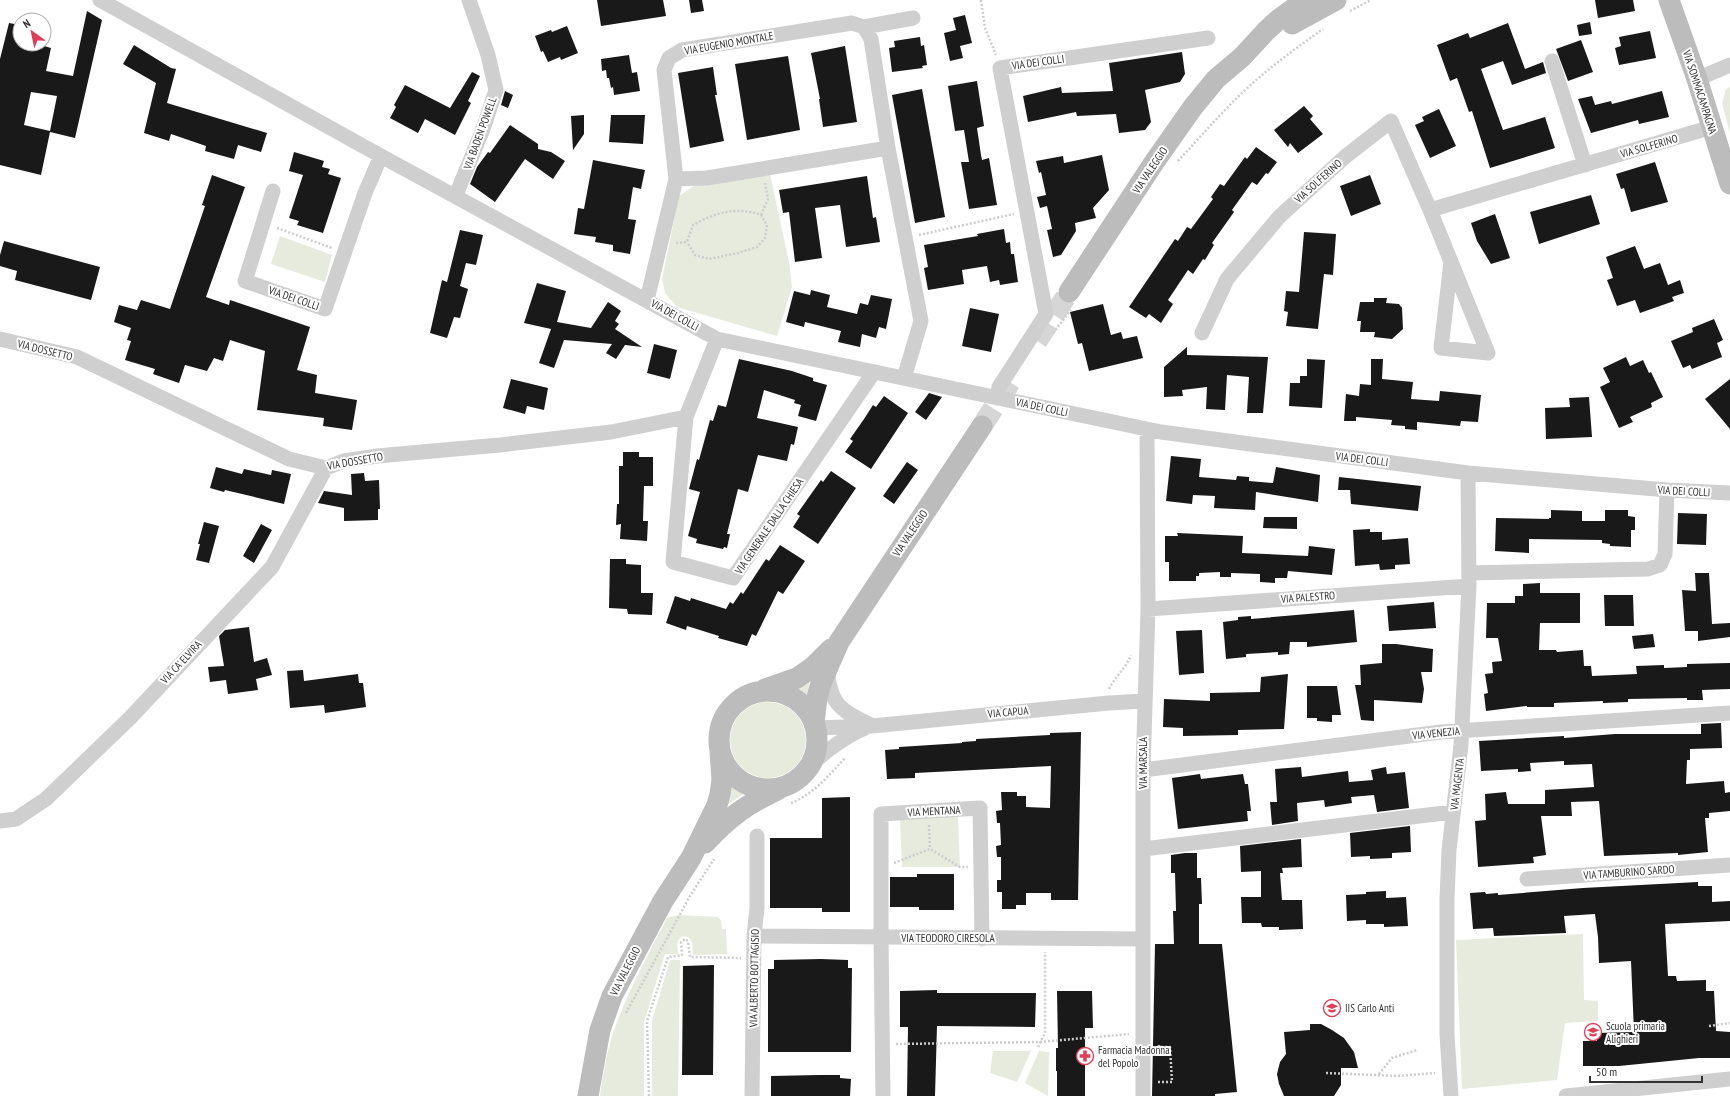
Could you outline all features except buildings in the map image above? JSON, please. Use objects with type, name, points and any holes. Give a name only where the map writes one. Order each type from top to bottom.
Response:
[{"type":"main road","name":"VIA VALEGGIO","points":[[1069,292],[1155,161],[1193,107],[1216,79],[1242,57],[1278,20],[1306,0]]},
{"type":"main road","name":"VIA SOMMACAMPAGNA","points":[[1669,0],[1697,79],[1730,184]]},
{"type":"main road","name":"VIA VALEGGIO","points":[[1242,57],[1286,28],[1340,7]]},
{"type":"main road","name":"VIA VALEGGIO","points":[[815,725],[817,698],[827,666],[838,642],[982,426]]},
{"type":"main road","name":"VIA VALEGGIO","points":[[760,691],[797,678],[814,666],[838,642]]},
{"type":"main road","points":[[760,691],[774,691],[792,697],[808,710],[815,725],[818,740],[812,764],[800,778],[778,789],[762,789],[748,785],[735,777],[725,765],[720,751],[719,734],[723,719],[732,706],[745,696],[760,691]]},
{"type":"main road","name":"VIA VALEGGIO","points":[[588,1096],[600,1030],[612,996],[663,901],[691,858],[713,815],[720,794],[722,780],[720,751]]},
{"type":"main road","name":"VIA VALEGGIO","points":[[691,858],[719,828],[737,812],[751,803],[792,783]]},
{"type":"street","name":"VIA DEI COLLI","points":[[100,0],[381,156],[717,339],[1147,430],[1468,473],[1667,490],[1730,493]]},
{"type":"street","name":"VIA BADEN POWELL","points":[[456,196],[483,129],[496,90],[488,55],[470,0]]},
{"type":"street","name":"VIA EUGENIO MONTALE","points":[[647,300],[676,179],[664,70],[669,58],[682,50],[852,23],[868,33],[913,18]]},
{"type":"street","points":[[868,33],[921,321],[904,378]]},
{"type":"street","name":"VIA DEI COLLI","points":[[997,398],[999,387],[1046,314],[1000,68],[1208,38]]},
{"type":"street","points":[[1552,61],[1585,165]]},
{"type":"street","points":[[1697,79],[1730,65]]},
{"type":"street","name":"VIA SOLFERINO","points":[[1202,333],[1226,279],[1279,217],[1346,156],[1391,121],[1430,210],[1488,353],[1441,348],[1451,262]]},
{"type":"street","name":"VIA SOLFERINO","points":[[1430,210],[1712,127]]},
{"type":"street","points":[[676,179],[707,178],[888,148]]},
{"type":"street","name":"VIA DEI COLLI","points":[[274,191],[245,281],[325,309],[365,193],[381,156]]},
{"type":"street","name":"VIA DOSSETTO","points":[[0,339],[77,358],[289,460],[326,468],[344,461],[378,456],[500,445],[611,432],[686,417]]},
{"type":"street","name":"VIA GENERALE DALLA CHIESA","points":[[717,339],[686,417],[673,562],[733,578],[874,372]]},
{"type":"street","name":"VIA MARSALA","points":[[1143,1090],[1143,770],[1148,609],[1147,430]]},
{"type":"street","name":"VIA CA' ELVIRA","points":[[0,821],[16,819],[46,799],[130,718],[272,567],[326,468]]},
{"type":"street","name":"VIA MAGENTA","points":[[1451,1096],[1447,1035],[1447,898],[1449,850],[1462,730],[1469,580],[1468,473]]},
{"type":"street","name":"VIA PALESTRO","points":[[1148,609],[1469,580],[1648,569],[1660,565],[1665,554],[1667,490]]},
{"type":"street","points":[[827,666],[828,680],[833,698],[839,706],[847,714],[872,726]]},
{"type":"street","name":"VIA CAPUA","points":[[815,725],[872,726],[1109,703],[1144,701]]},
{"type":"street","name":"VIA VENEZIA","points":[[1143,770],[1462,730],[1730,714]]},
{"type":"street","name":"VIA CAPUA","points":[[812,764],[830,748],[852,734],[872,726]]},
{"type":"street","name":"VIA MENTANA","points":[[881,937],[881,814],[980,808],[982,939]]},
{"type":"street","points":[[1143,849],[1453,812]]},
{"type":"street","name":"VIA ALBERTO BOTTAGISIO","points":[[752,1096],[754,936],[757,908],[757,836]]},
{"type":"street","name":"VIA TAMBURINO SARDO","points":[[1527,879],[1730,865]]},
{"type":"street","name":"VIA TEODORO CIRESOLA","points":[[754,936],[982,939],[1143,939]]},
{"type":"street","points":[[881,937],[883,1096]]},
{"type":"street","points":[[1566,1096],[1730,1079]]},
{"type":"path","points":[[981,0],[985,28],[1000,68]]},
{"type":"path","points":[[1340,7],[1371,0]]},
{"type":"path","points":[[1176,164],[1215,120],[1261,76],[1326,26]]},
{"type":"path","points":[[761,215],[768,198],[763,169]]},
{"type":"path","points":[[905,239],[1027,210]]},
{"type":"path","points":[[752,211],[761,215],[767,226],[765,238],[757,247],[738,254],[709,259],[695,255],[687,242],[693,225],[704,218],[723,212],[752,211]]},
{"type":"path","points":[[263,223],[344,252]]},
{"type":"path","points":[[661,243],[687,242]]},
{"type":"path","points":[[1109,703],[1108,690],[1114,679],[1127,664],[1132,654]]},
{"type":"path","points":[[784,806],[799,800],[819,786],[848,755]]},
{"type":"path","points":[[929,812],[930,849]]},
{"type":"path","points":[[880,867],[902,861],[930,849]]},
{"type":"path","points":[[930,849],[960,867],[981,867]]},
{"type":"path","points":[[624,1018],[690,896],[718,853]]},
{"type":"path","points":[[1038,1047],[1045,1033],[1045,938]]},
{"type":"path","points":[[649,1096],[647,1021],[668,957],[682,955],[681,942],[685,939],[688,941],[690,957],[754,958]]},
{"type":"path","points":[[1709,1026],[1730,1023]]},
{"type":"path","points":[[882,1044],[1040,1042],[1132,1034]]},
{"type":"path","points":[[1143,1090],[1172,1082],[1170,1047],[1159,1047],[1158,1039]]},
{"type":"path","points":[[1379,1074],[1392,1058],[1417,1050]]},
{"type":"path","points":[[1326,1073],[1379,1074],[1397,1076],[1450,1071]]},
{"type":"shaded area","points":[[1730,87],[1730,133],[1722,104],[1726,89]]},
{"type":"shaded area","points":[[770,174],[789,262],[792,287],[777,336],[677,307],[665,293],[662,279],[679,196],[694,186]]},
{"type":"shaded area","points":[[280,236],[332,255],[325,282],[271,264]]},
{"type":"shaded area","points":[[810,677],[808,700],[791,689]]},
{"type":"shaded area","points":[[760,702],[776,702],[789,708],[800,719],[806,732],[804,755],[789,772],[776,778],[760,778],[747,772],[732,755],[730,748],[730,732],[736,719],[753,704]]},
{"type":"shaded area","points":[[729,784],[746,792],[726,806]]},
{"type":"shaded area","points":[[958,816],[960,867],[902,867],[900,818]]},
{"type":"shaded area","points":[[678,915],[718,917],[721,920],[722,929],[726,929],[727,954],[693,955],[692,942],[688,937],[683,936],[678,942],[678,954],[665,954],[644,1022],[644,1096],[600,1096],[609,1046],[626,1001],[667,918]]},
{"type":"shaded area","points":[[1583,934],[1584,1000],[1598,1001],[1598,1021],[1565,1023],[1557,1080],[1462,1089],[1456,940]]},
{"type":"shaded area","points":[[670,960],[680,960],[678,1096],[652,1096],[652,1021]]},
{"type":"shaded area","points":[[993,1051],[1031,1051],[1017,1082],[990,1073]]},
{"type":"shaded area","points":[[1039,1051],[1049,1052],[1048,1096],[1025,1083]]},
{"type":"tunnel","points":[[1037,341],[1069,292]]},
{"type":"tunnel","points":[[982,426],[1011,381]]},
{"type":"place","name":"IIS Carlo Anti","points":[[1332,1008]]},
{"type":"place","name":"Scuola primaria Alighieri","points":[[1593,1032]]},
{"type":"place","name":"Farmacia Madonna del Popolo","points":[[1085,1056]]}]
